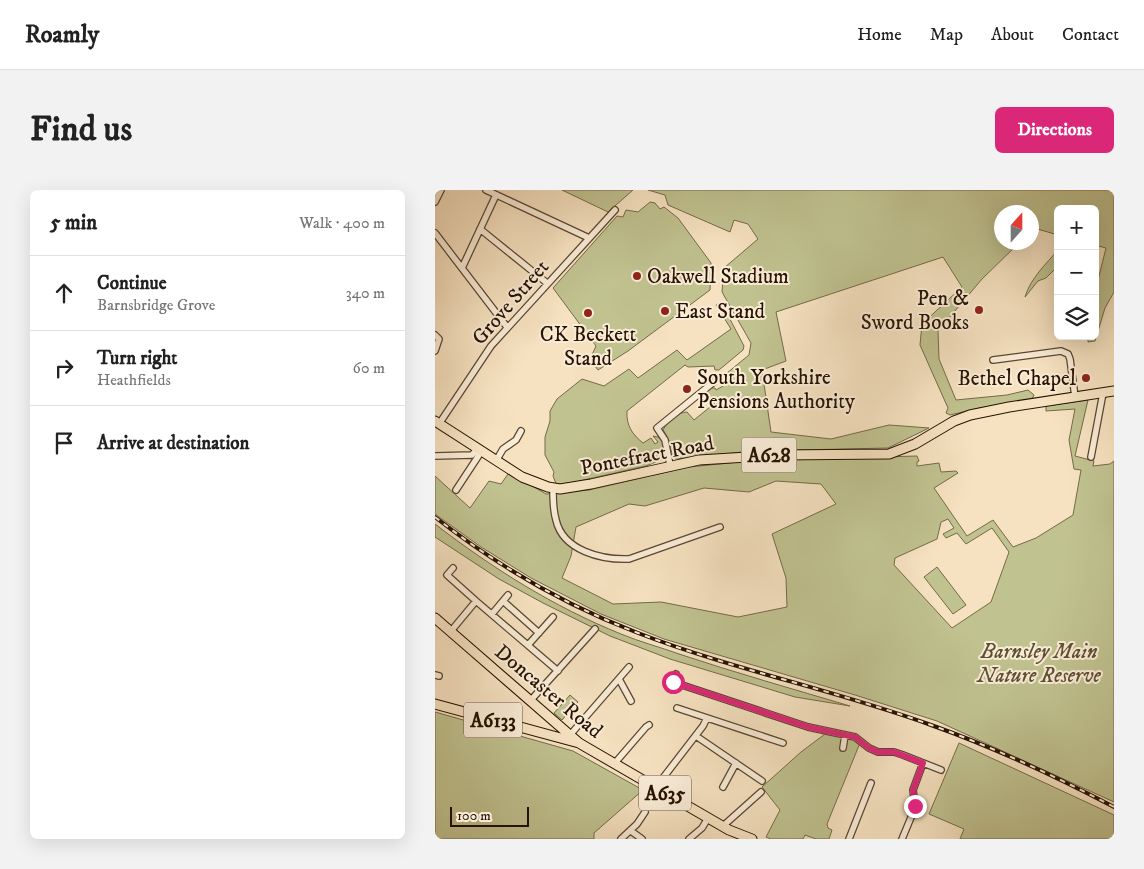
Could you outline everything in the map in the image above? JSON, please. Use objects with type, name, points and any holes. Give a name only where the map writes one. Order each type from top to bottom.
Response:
[{"type":"highway","name":"Pontefract Road","points":[[437,423],[532,482],[553,488],[567,488],[699,460],[751,456],[889,454],[915,444],[945,426],[970,416],[999,409],[1114,391]]},
{"type":"highway","name":"Doncaster Road","points":[[435,618],[579,743],[708,818],[752,839]]},
{"type":"highway","name":"A6133","points":[[435,704],[554,738],[579,743]]},
{"type":"highway","name":"A6133","points":[[554,738],[558,731],[558,724]]},
{"type":"highway","points":[[554,738],[568,737],[570,735]]},
{"type":"street","points":[[435,202],[441,190]]},
{"type":"street","points":[[486,190],[589,238]]},
{"type":"street","points":[[462,268],[495,194]]},
{"type":"street","name":"Grove Street","points":[[437,423],[491,346],[615,210]]},
{"type":"street","points":[[480,228],[547,283]]},
{"type":"street","points":[[435,233],[507,327]]},
{"type":"street","points":[[435,335],[439,339],[435,351]]},
{"type":"street","points":[[993,360],[1061,351],[1068,354],[1075,397]]},
{"type":"street","points":[[670,465],[665,440],[657,428],[715,381]]},
{"type":"street","points":[[1091,457],[1103,393]]},
{"type":"street","points":[[496,461],[503,449],[516,440],[521,431]]},
{"type":"street","points":[[435,456],[472,455],[479,450]]},
{"type":"street","points":[[456,490],[479,450]]},
{"type":"street","points":[[553,488],[555,519],[565,537],[574,546],[582,550],[614,559],[629,559],[720,527]]},
{"type":"street","points":[[453,568],[447,575],[558,671]]},
{"type":"street","points":[[492,614],[508,595]]},
{"type":"street","points":[[451,631],[477,600]]},
{"type":"street","points":[[503,601],[539,633]]},
{"type":"street","points":[[529,646],[553,617]]},
{"type":"street","points":[[531,700],[595,629]]},
{"type":"street","points":[[570,735],[629,667]]},
{"type":"street","points":[[676,674],[670,681],[808,727],[855,737],[869,748],[878,752],[894,752],[941,770]]},
{"type":"street","points":[[619,679],[631,701]]},
{"type":"street","points":[[677,708],[783,743]]},
{"type":"street","points":[[656,787],[696,736],[707,718]]},
{"type":"street","points":[[614,764],[646,726],[649,725]]},
{"type":"street","points":[[843,748],[845,735]]},
{"type":"street","points":[[696,736],[762,781]]},
{"type":"street","points":[[723,787],[736,763]]},
{"type":"street","points":[[902,839],[915,806],[913,790],[923,763]]},
{"type":"street","points":[[849,839],[871,783]]},
{"type":"street","points":[[723,826],[761,792]]},
{"type":"street","points":[[621,839],[631,831],[645,812]]},
{"type":"street","points":[[689,839],[702,828],[708,818]]},
{"type":"street","points":[[631,831],[642,839]]},
{"type":"green space","points":[[562,190],[633,190],[608,212]]},
{"type":"green space","points":[[648,190],[1114,190],[1114,292],[1105,308],[1099,328],[1099,276],[1106,248],[1099,246],[1099,205],[1054,205],[1054,234],[1039,229],[1039,205],[994,205],[994,250],[1012,250],[982,279],[938,331],[939,359],[956,400],[1007,395],[1028,390],[1034,395],[1032,399],[950,415],[946,413],[948,408],[920,345],[922,324],[962,287],[943,257],[776,312],[786,361],[762,370],[771,432],[831,439],[889,425],[929,428],[888,448],[752,451],[675,459],[663,430],[665,427],[673,418],[684,412],[687,412],[694,420],[715,403],[706,392],[711,388],[716,390],[723,386],[721,381],[727,373],[749,355],[751,343],[722,292],[724,268],[758,239],[748,224],[734,220],[730,232],[668,205],[665,195]]},
{"type":"green space","name":"Oakwell Stadium","points":[[650,202],[655,203],[660,209],[664,207],[678,218],[711,263],[710,290],[628,351],[598,370],[590,359],[596,346],[553,288],[617,216],[623,217],[626,210],[638,212]]},
{"type":"green space","points":[[1054,255],[1054,270],[1046,278],[1038,281],[1025,297],[1034,278]]},
{"type":"green space","points":[[722,304],[744,346],[743,350],[719,370],[715,370],[714,366],[688,367],[685,365],[627,411],[629,426],[636,437],[643,443],[651,438],[655,444],[658,442],[653,436],[658,437],[663,442],[665,458],[646,466],[557,486],[553,476],[554,472],[545,455],[545,437],[550,421],[550,411],[557,399],[582,379],[604,386],[629,369],[638,378],[677,350],[687,360],[731,329],[716,305]]},
{"type":"green space","name":"Barnsley Main Nature Reserve","points":[[1088,400],[1075,456],[1094,461],[1093,466],[1110,464],[1114,461],[1114,802],[937,721],[664,639],[601,614],[531,578],[481,547],[435,514],[435,476],[470,508],[489,481],[501,484],[508,474],[546,494],[589,490],[689,467],[749,461],[917,456],[919,461],[917,466],[939,463],[941,472],[956,471],[958,473],[934,488],[967,536],[993,520],[1013,547],[1036,538],[1073,515],[1081,470],[1074,469],[1069,440],[1075,409],[1046,411],[1046,406]],"holes":[[[776,481],[821,484],[836,504],[772,534],[786,578],[787,607],[738,617],[661,602],[613,604],[562,578],[571,556],[576,527],[629,504],[645,506],[704,488],[749,492]],[[948,519],[954,528],[943,534],[946,538],[957,533],[966,544],[992,528],[1009,552],[991,602],[952,628],[894,565],[895,558],[937,539],[941,522]]]},
{"type":"green space","points":[[435,524],[479,556],[524,585],[572,612],[621,634],[700,661],[850,706],[795,697],[670,659],[610,636],[499,579],[435,537]]},
{"type":"green space","points":[[937,567],[966,605],[953,614],[924,577]]},
{"type":"green space","points":[[570,695],[578,702],[562,720],[554,713]]},
{"type":"green space","points":[[435,712],[573,751],[643,790],[594,833],[594,839],[435,839]]},
{"type":"green space","points":[[825,734],[855,740],[860,743],[827,824],[828,828],[832,830],[829,839],[816,839],[805,835],[803,839],[771,839],[766,837],[780,810],[762,787],[801,752]]},
{"type":"green space","points":[[959,743],[1114,815],[1114,839],[960,839],[964,829],[929,814]]},
{"type":"railway","points":[[435,517],[458,535],[532,582],[558,597],[611,622],[711,658],[858,701],[931,725],[1024,763],[1114,807]]},
{"type":"place","name":"Oakwell Stadium","points":[[637,276]]},
{"type":"place","name":"Pen & Sword Books","points":[[979,310]]},
{"type":"place","name":"East Stand","points":[[665,311]]},
{"type":"place","name":"CK Beckett Stand","points":[[588,313]]},
{"type":"place","name":"Bethel Chapel","points":[[1086,378]]},
{"type":"place","name":"South Yorkshire Pensions Authority","points":[[687,389]]},
{"type":"route","points":[[673,682],[808,727],[855,737],[869,748],[878,752],[903,754],[923,763],[913,790],[915,806]]}]
